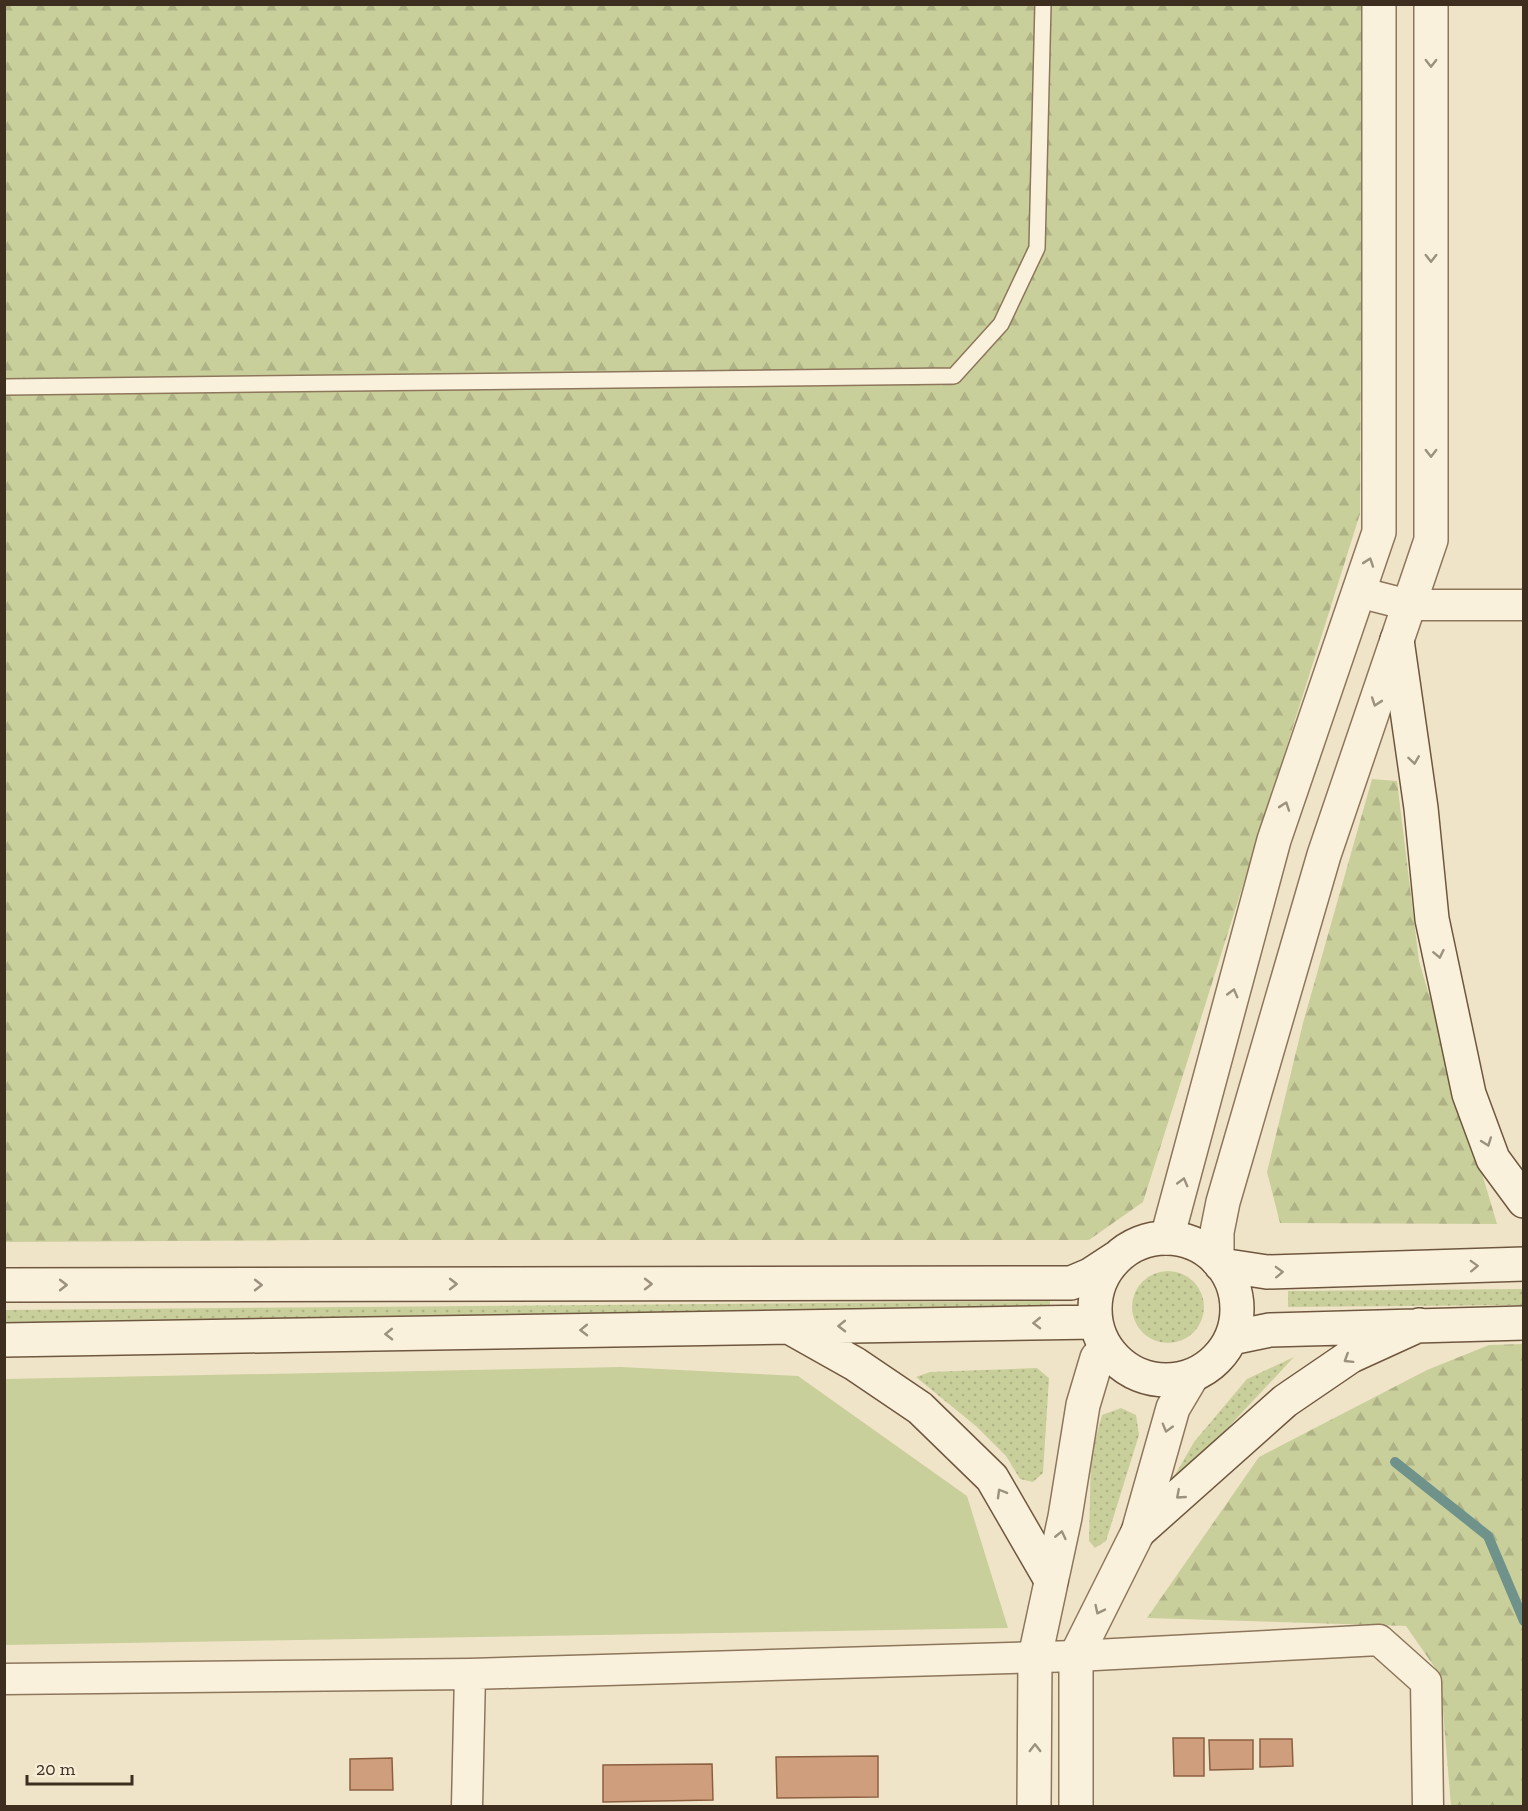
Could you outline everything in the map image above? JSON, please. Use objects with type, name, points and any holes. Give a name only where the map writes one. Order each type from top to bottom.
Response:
[{"type":"main road","points":[[1167,1238],[1274,840],[1379,532],[1379,4]]},
{"type":"main road","points":[[1219,1262],[1217,1232],[1223,1202],[1324,855],[1431,540],[1431,4]]},
{"type":"main road","points":[[1397,640],[1421,808],[1432,919],[1469,1094],[1493,1159],[1524,1202]]},
{"type":"main road","points":[[4,1286],[1071,1283],[1090,1275],[1131,1247],[1149,1240],[1167,1238],[1186,1240],[1203,1248],[1219,1262],[1230,1277],[1236,1297],[1237,1318],[1231,1338],[1215,1360],[1192,1376],[1173,1380],[1153,1380],[1134,1373],[1118,1362],[1100,1335]]},
{"type":"main road","points":[[1034,1806],[1035,1657],[1065,1517],[1083,1405],[1097,1358],[1100,1335],[1095,1299],[1102,1276],[1116,1258]]},
{"type":"main road","points":[[1219,1262],[1267,1272],[1524,1264]]},
{"type":"main road","points":[[1231,1338],[1270,1330],[1524,1323]]},
{"type":"main road","points":[[1138,1532],[1285,1401],[1351,1356],[1419,1325]]},
{"type":"main road","points":[[4,1340],[789,1327],[1100,1335]]},
{"type":"main road","points":[[789,1327],[855,1364],[928,1415],[992,1478],[1051,1580]]},
{"type":"main road","points":[[1076,1806],[1076,1656],[1138,1532],[1173,1408],[1192,1376]]},
{"type":"street","points":[[1358,592],[1409,605],[1524,605]]},
{"type":"street","points":[[4,1678],[470,1674],[1076,1656],[1379,1640],[1426,1683],[1428,1806]]},
{"type":"street","points":[[467,1806],[470,1674]]},
{"type":"lane","points":[[4,387],[954,376],[1001,324],[1037,248],[1043,4]]},
{"type":"green space","points":[[4,5],[1363,5],[1360,514],[1143,1202],[1089,1240],[5,1242]]},
{"type":"green space","points":[[1372,779],[1397,781],[1419,961],[1497,1224],[1280,1223],[1267,1172],[1303,1023]]},
{"type":"green space","points":[[1168,1271],[1188,1277],[1198,1287],[1204,1307],[1198,1327],[1188,1337],[1168,1343],[1148,1337],[1138,1327],[1132,1307],[1138,1287],[1148,1277]]},
{"type":"green space","points":[[1523,1289],[1523,1305],[1288,1307],[1288,1291]]},
{"type":"green space","points":[[1050,1301],[1050,1321],[5,1328],[4,1310]]},
{"type":"green space","points":[[1523,1344],[1523,1806],[1451,1806],[1440,1675],[1406,1626],[1147,1618],[1259,1457],[1427,1370],[1489,1345]]},
{"type":"green space","points":[[1294,1357],[1178,1481],[1175,1475],[1194,1442],[1247,1379]]},
{"type":"green space","points":[[621,1367],[798,1376],[967,1496],[1008,1628],[5,1645],[5,1379]]},
{"type":"green space","points":[[1037,1368],[1049,1378],[1043,1473],[1033,1482],[1020,1479],[1006,1456],[977,1427],[916,1377],[930,1372]]},
{"type":"green space","points":[[1121,1408],[1136,1415],[1139,1435],[1106,1541],[1095,1548],[1089,1541],[1091,1455],[1102,1415]]},
{"type":"building","points":[[1173,1738],[1204,1738],[1204,1776],[1174,1776]]},
{"type":"building","points":[[1260,1739],[1292,1739],[1293,1766],[1260,1767]]},
{"type":"building","points":[[1209,1740],[1253,1740],[1253,1769],[1210,1770]]},
{"type":"building","points":[[878,1756],[878,1797],[777,1798],[776,1757]]},
{"type":"building","points":[[392,1758],[393,1790],[350,1790],[350,1759]]},
{"type":"building","points":[[712,1764],[713,1800],[603,1802],[603,1765]]},
{"type":"waterway","points":[[1395,1462],[1488,1536],[1524,1621]]}]
